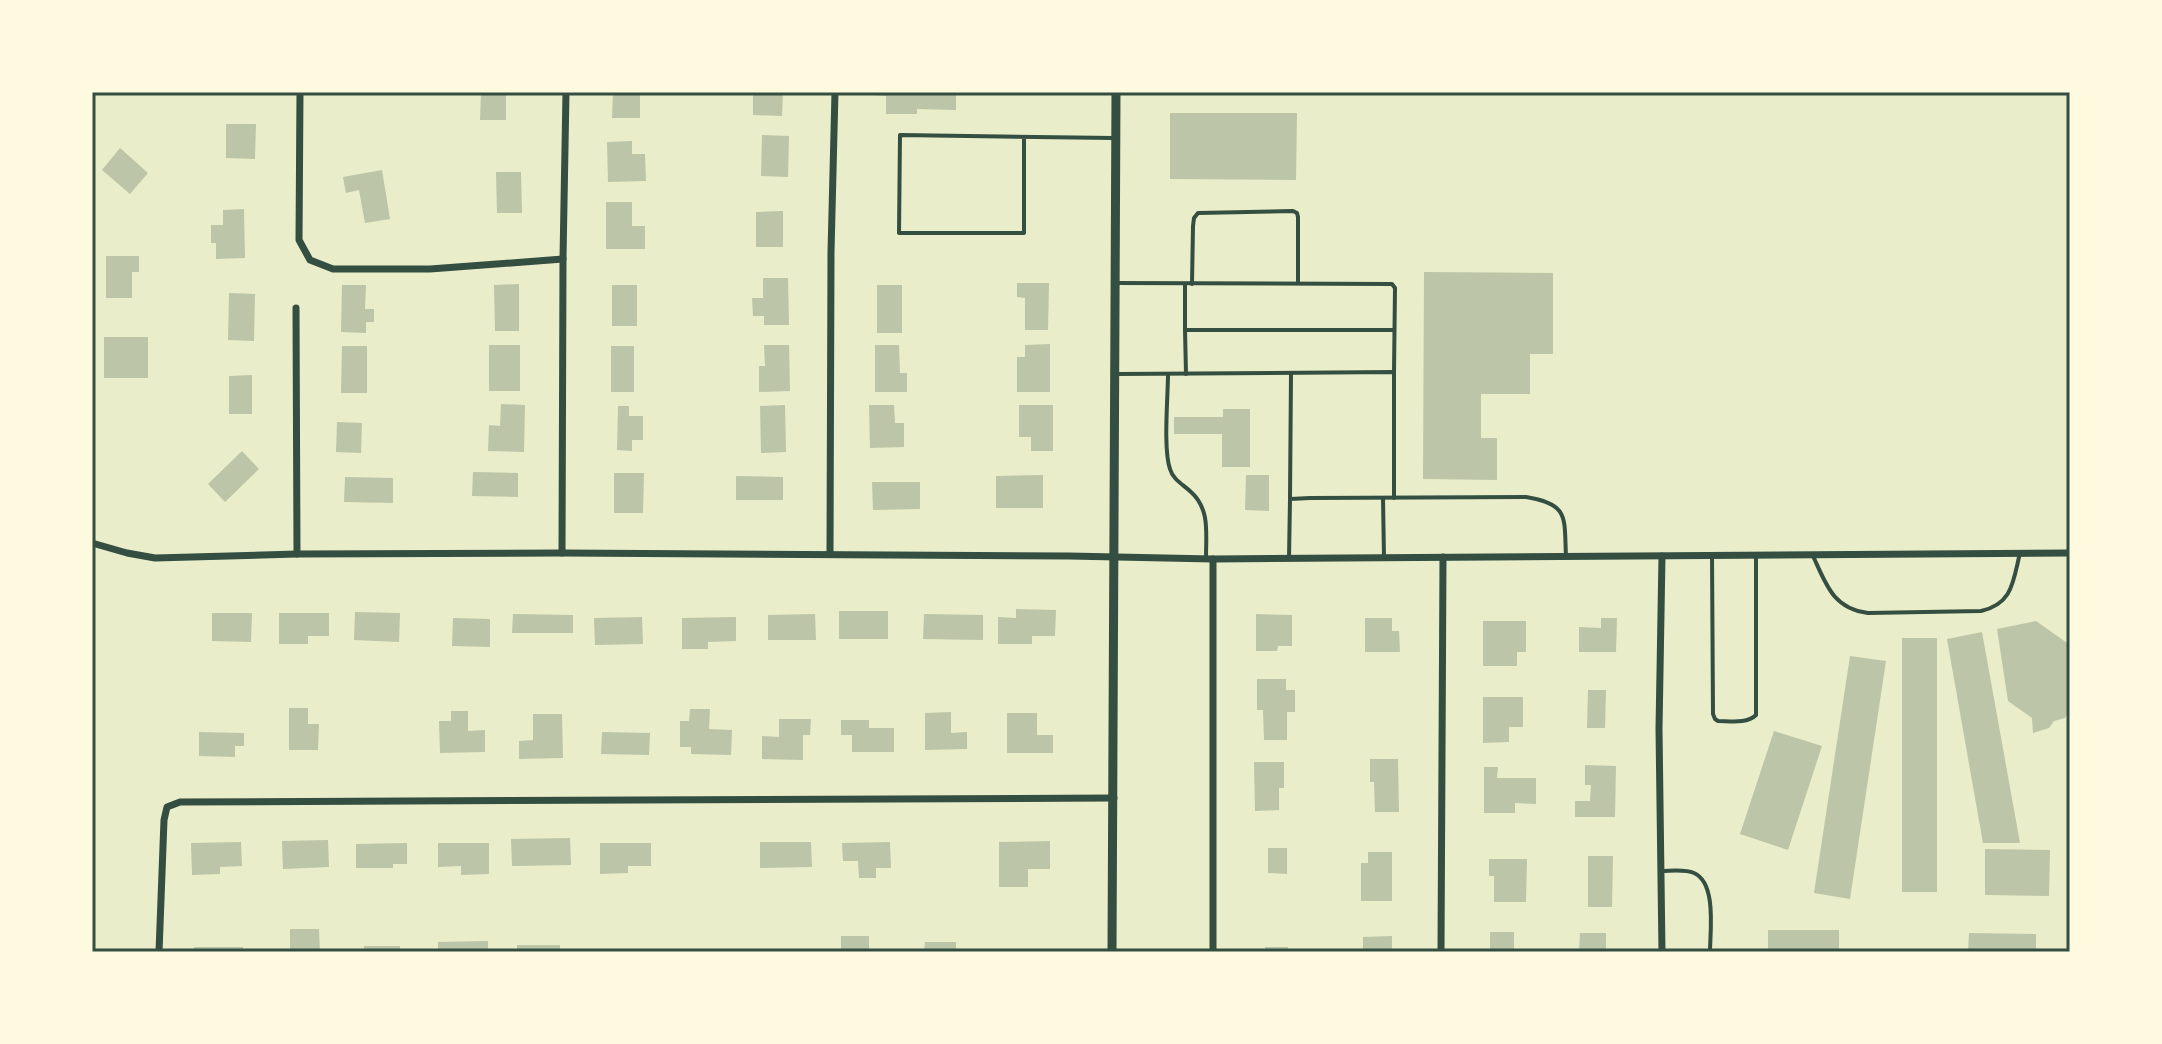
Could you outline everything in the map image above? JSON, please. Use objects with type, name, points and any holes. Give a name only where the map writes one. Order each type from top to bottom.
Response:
[{"type":"street","points":[[300,92],[299,240],[310,260],[333,269],[430,269],[563,259]]},
{"type":"street","points":[[562,553],[566,92]]},
{"type":"street","points":[[830,554],[835,92]]},
{"type":"street","points":[[1112,952],[1116,92]]},
{"type":"street","points":[[296,308],[297,554]]},
{"type":"street","points":[[92,543],[155,558],[562,553],[1289,559],[2070,553]]},
{"type":"street","points":[[1662,556],[1659,729],[1662,952]]},
{"type":"street","points":[[1441,952],[1443,557]]},
{"type":"street","points":[[1210,559],[1213,952]]},
{"type":"street","points":[[159,952],[164,820],[167,807],[180,802],[1114,798]]},
{"type":"lane","points":[[1024,137],[1024,233],[899,233],[900,135],[1115,138]]},
{"type":"lane","points":[[1186,374],[1185,330],[1193,226],[1198,213],[1297,213],[1298,284]]},
{"type":"lane","points":[[1115,283],[1392,284],[1395,288],[1394,498]]},
{"type":"lane","points":[[1185,330],[1394,330]]},
{"type":"lane","points":[[1114,374],[1394,372]]},
{"type":"lane","points":[[1289,559],[1291,373]]},
{"type":"lane","points":[[1168,374],[1170,469],[1175,478],[1203,504],[1210,559]]},
{"type":"lane","points":[[1290,499],[1526,497],[1545,500],[1564,519],[1566,557]]},
{"type":"lane","points":[[1383,498],[1384,558]]},
{"type":"lane","points":[[1813,556],[1827,588],[1845,606],[1855,612],[1896,613],[1981,611],[1992,608],[2006,598],[2020,553]]},
{"type":"lane","points":[[1712,556],[1713,714],[1718,721],[1744,721],[1756,715],[1756,556]]},
{"type":"lane","points":[[1661,871],[1692,872],[1707,888],[1710,952]]},
{"type":"building","points":[[481,92],[506,92],[506,120],[480,120]]},
{"type":"building","points":[[613,92],[640,92],[640,118],[612,118]]},
{"type":"building","points":[[753,92],[783,92],[782,116],[753,115]]},
{"type":"building","points":[[874,92],[956,92],[956,110],[917,109],[917,114],[886,114],[886,96],[874,95]]},
{"type":"building","points":[[1170,113],[1297,113],[1296,180],[1170,179]]},
{"type":"building","points":[[226,124],[256,124],[255,159],[226,158]]},
{"type":"building","points":[[762,135],[789,136],[788,177],[761,176]]},
{"type":"building","points":[[632,141],[632,154],[645,154],[646,181],[608,182],[607,142]]},
{"type":"building","points":[[120,148],[148,173],[130,194],[102,170]]},
{"type":"building","points":[[382,170],[390,219],[365,223],[359,190],[346,193],[343,177]]},
{"type":"building","points":[[496,172],[521,172],[522,213],[497,213]]},
{"type":"building","points":[[606,202],[632,202],[632,226],[645,226],[645,249],[606,249]]},
{"type":"building","points":[[244,209],[245,258],[216,259],[216,243],[211,243],[211,225],[223,225],[223,210]]},
{"type":"building","points":[[783,211],[783,247],[756,247],[756,212]]},
{"type":"building","points":[[106,256],[139,256],[139,272],[132,272],[132,298],[106,298]]},
{"type":"building","points":[[1424,272],[1553,273],[1553,354],[1530,354],[1530,394],[1481,394],[1481,438],[1497,438],[1497,480],[1423,479]]},
{"type":"building","points":[[763,278],[788,278],[789,325],[764,325],[764,316],[753,316],[752,298],[763,298]]},
{"type":"building","points":[[1017,283],[1049,283],[1048,330],[1025,330],[1025,298],[1017,297]]},
{"type":"building","points":[[519,284],[519,331],[495,331],[494,285]]},
{"type":"building","points":[[342,285],[366,285],[365,309],[374,309],[374,322],[366,322],[366,333],[341,332]]},
{"type":"building","points":[[612,285],[637,285],[637,326],[612,326]]},
{"type":"building","points":[[877,285],[902,285],[902,333],[877,333]]},
{"type":"building","points":[[229,293],[255,294],[254,341],[228,340]]},
{"type":"building","points":[[104,337],[148,337],[148,378],[104,378]]},
{"type":"building","points":[[1050,344],[1050,392],[1017,392],[1017,357],[1025,357],[1025,345]]},
{"type":"building","points":[[489,345],[520,345],[520,391],[489,391]]},
{"type":"building","points":[[764,345],[789,345],[790,391],[759,392],[759,366],[765,366]]},
{"type":"building","points":[[875,345],[899,345],[900,373],[907,373],[907,392],[875,392]]},
{"type":"building","points":[[342,346],[367,346],[367,393],[341,393]]},
{"type":"building","points":[[611,346],[634,346],[634,392],[611,392]]},
{"type":"building","points":[[252,375],[252,414],[229,414],[229,376]]},
{"type":"building","points":[[501,404],[525,405],[524,452],[488,451],[489,425],[500,426]]},
{"type":"building","points":[[785,405],[786,452],[761,453],[760,406]]},
{"type":"building","points":[[869,405],[894,405],[895,423],[904,423],[904,447],[870,448]]},
{"type":"building","points":[[1019,405],[1053,405],[1053,451],[1031,451],[1031,437],[1019,437]]},
{"type":"building","points":[[618,406],[629,406],[629,416],[643,416],[643,440],[632,440],[632,451],[617,450]]},
{"type":"building","points":[[1223,409],[1250,409],[1250,467],[1222,467],[1222,434],[1174,434],[1174,417],[1223,417]]},
{"type":"building","points":[[337,422],[362,423],[361,453],[336,452]]},
{"type":"building","points":[[242,451],[259,469],[225,502],[208,484]]},
{"type":"building","points":[[473,472],[518,473],[518,497],[472,496]]},
{"type":"building","points":[[614,473],[644,473],[643,513],[614,513]]},
{"type":"building","points":[[1043,475],[1043,508],[996,508],[996,476]]},
{"type":"building","points":[[1246,475],[1269,475],[1269,511],[1245,510]]},
{"type":"building","points":[[736,476],[783,477],[783,500],[736,500]]},
{"type":"building","points":[[345,477],[393,478],[393,503],[344,502]]},
{"type":"building","points":[[872,482],[920,482],[920,509],[873,510]]},
{"type":"building","points":[[1016,609],[1056,610],[1055,636],[1032,636],[1032,644],[998,644],[998,617],[1016,618]]},
{"type":"building","points":[[839,611],[888,611],[888,639],[839,639]]},
{"type":"building","points":[[355,612],[400,613],[399,642],[354,640]]},
{"type":"building","points":[[212,613],[252,613],[251,642],[212,641]]},
{"type":"building","points":[[279,613],[329,613],[329,636],[308,636],[308,644],[279,644]]},
{"type":"building","points":[[513,614],[573,615],[573,633],[512,633]]},
{"type":"building","points":[[815,614],[816,640],[768,640],[768,615]]},
{"type":"building","points":[[924,614],[983,615],[983,640],[923,639]]},
{"type":"building","points":[[1256,614],[1292,615],[1292,646],[1278,646],[1277,651],[1256,651]]},
{"type":"building","points":[[642,617],[643,644],[595,645],[594,618]]},
{"type":"building","points":[[736,617],[736,641],[708,642],[708,649],[682,649],[682,618]]},
{"type":"building","points":[[453,618],[490,619],[490,647],[452,646]]},
{"type":"building","points":[[1365,618],[1392,618],[1392,631],[1399,631],[1400,652],[1365,652]]},
{"type":"building","points":[[1601,618],[1617,618],[1616,652],[1579,652],[1579,627],[1601,628]]},
{"type":"building","points":[[1483,621],[1526,621],[1526,652],[1517,652],[1517,666],[1483,666]]},
{"type":"building","points":[[2036,621],[2070,645],[2070,710],[2065,718],[2054,721],[2049,728],[2033,733],[2032,718],[2008,701],[1997,629]]},
{"type":"building","points":[[1982,632],[2020,843],[1983,843],[1947,639]]},
{"type":"building","points":[[1902,638],[1937,638],[1937,892],[1902,892]]},
{"type":"building","points":[[1850,656],[1886,661],[1850,899],[1814,893]]},
{"type":"building","points":[[1257,679],[1286,679],[1286,690],[1295,690],[1295,712],[1287,712],[1287,740],[1264,740],[1263,710],[1257,710]]},
{"type":"building","points":[[1588,690],[1606,690],[1605,728],[1587,728]]},
{"type":"building","points":[[1483,697],[1523,697],[1523,727],[1509,727],[1509,742],[1483,743]]},
{"type":"building","points":[[289,708],[308,708],[308,724],[319,724],[318,750],[289,750]]},
{"type":"building","points":[[690,709],[710,709],[709,729],[732,730],[731,755],[691,754],[691,747],[680,747],[680,721],[689,721]]},
{"type":"building","points":[[451,711],[468,711],[468,731],[485,730],[485,752],[440,753],[439,721],[451,721]]},
{"type":"building","points":[[951,712],[951,733],[967,732],[967,749],[925,750],[925,713]]},
{"type":"building","points":[[1007,713],[1037,713],[1037,735],[1053,735],[1053,753],[1007,753]]},
{"type":"building","points":[[533,714],[562,714],[563,758],[519,759],[519,741],[533,740]]},
{"type":"building","points":[[779,719],[811,719],[810,735],[803,735],[803,760],[762,759],[762,736],[779,737]]},
{"type":"building","points":[[841,720],[869,720],[869,728],[894,728],[894,752],[852,752],[852,735],[841,735]]},
{"type":"building","points":[[1774,731],[1822,746],[1788,850],[1740,834]]},
{"type":"building","points":[[199,732],[244,733],[244,746],[235,746],[235,757],[199,756]]},
{"type":"building","points":[[602,732],[650,733],[649,755],[601,754]]},
{"type":"building","points":[[1370,759],[1398,759],[1399,812],[1375,812]]},
{"type":"building","points":[[1254,762],[1284,762],[1284,788],[1279,788],[1279,810],[1255,811]]},
{"type":"building","points":[[1585,765],[1616,766],[1615,817],[1575,817],[1575,801],[1590,801],[1591,785],[1585,785]]},
{"type":"building","points":[[1484,767],[1498,767],[1497,778],[1536,778],[1536,804],[1515,803],[1515,813],[1484,813]]},
{"type":"building","points":[[570,838],[571,865],[512,866],[511,839]]},
{"type":"building","points":[[328,840],[329,867],[283,869],[282,841]]},
{"type":"building","points":[[1050,841],[1050,869],[1028,869],[1028,887],[999,887],[999,842]]},
{"type":"building","points":[[241,842],[242,866],[220,867],[220,874],[192,875],[191,843]]},
{"type":"building","points":[[760,842],[811,842],[812,867],[760,868]]},
{"type":"building","points":[[890,842],[891,868],[876,868],[876,878],[859,878],[858,861],[843,861],[842,843]]},
{"type":"building","points":[[407,843],[407,864],[393,864],[393,868],[356,868],[356,844]]},
{"type":"building","points":[[438,843],[489,843],[489,874],[461,875],[461,866],[438,867]]},
{"type":"building","points":[[600,843],[651,843],[651,866],[628,866],[628,873],[600,874]]},
{"type":"building","points":[[1268,848],[1287,848],[1287,874],[1268,873]]},
{"type":"building","points":[[1985,849],[2050,850],[2049,896],[1985,895]]},
{"type":"building","points":[[1368,852],[1392,852],[1392,901],[1361,901],[1361,863],[1368,863]]},
{"type":"building","points":[[1588,856],[1613,856],[1612,907],[1588,907]]},
{"type":"building","points":[[1489,859],[1527,859],[1526,902],[1494,902],[1494,876],[1489,876]]},
{"type":"building","points":[[290,929],[319,929],[320,952],[290,952]]},
{"type":"building","points":[[1768,930],[1839,930],[1839,952],[1768,952]]},
{"type":"building","points":[[1490,932],[1514,932],[1514,952],[1490,952]]},
{"type":"building","points":[[1580,933],[1606,933],[1606,952],[1579,952]]},
{"type":"building","points":[[1969,933],[2036,934],[2036,952],[1968,952]]},
{"type":"building","points":[[841,936],[869,936],[869,952],[841,952]]},
{"type":"building","points":[[1392,936],[1392,952],[1363,952],[1363,937]]},
{"type":"building","points":[[488,941],[488,952],[438,952],[438,942]]},
{"type":"building","points":[[925,942],[956,942],[956,949],[970,949],[970,952],[924,952]]},
{"type":"building","points":[[517,945],[560,945],[560,952],[517,952]]},
{"type":"building","points":[[364,946],[400,946],[400,952],[364,952]]},
{"type":"building","points":[[194,947],[243,947],[243,952],[194,952]]},
{"type":"building","points":[[1265,947],[1288,947],[1288,952],[1265,952]]}]
